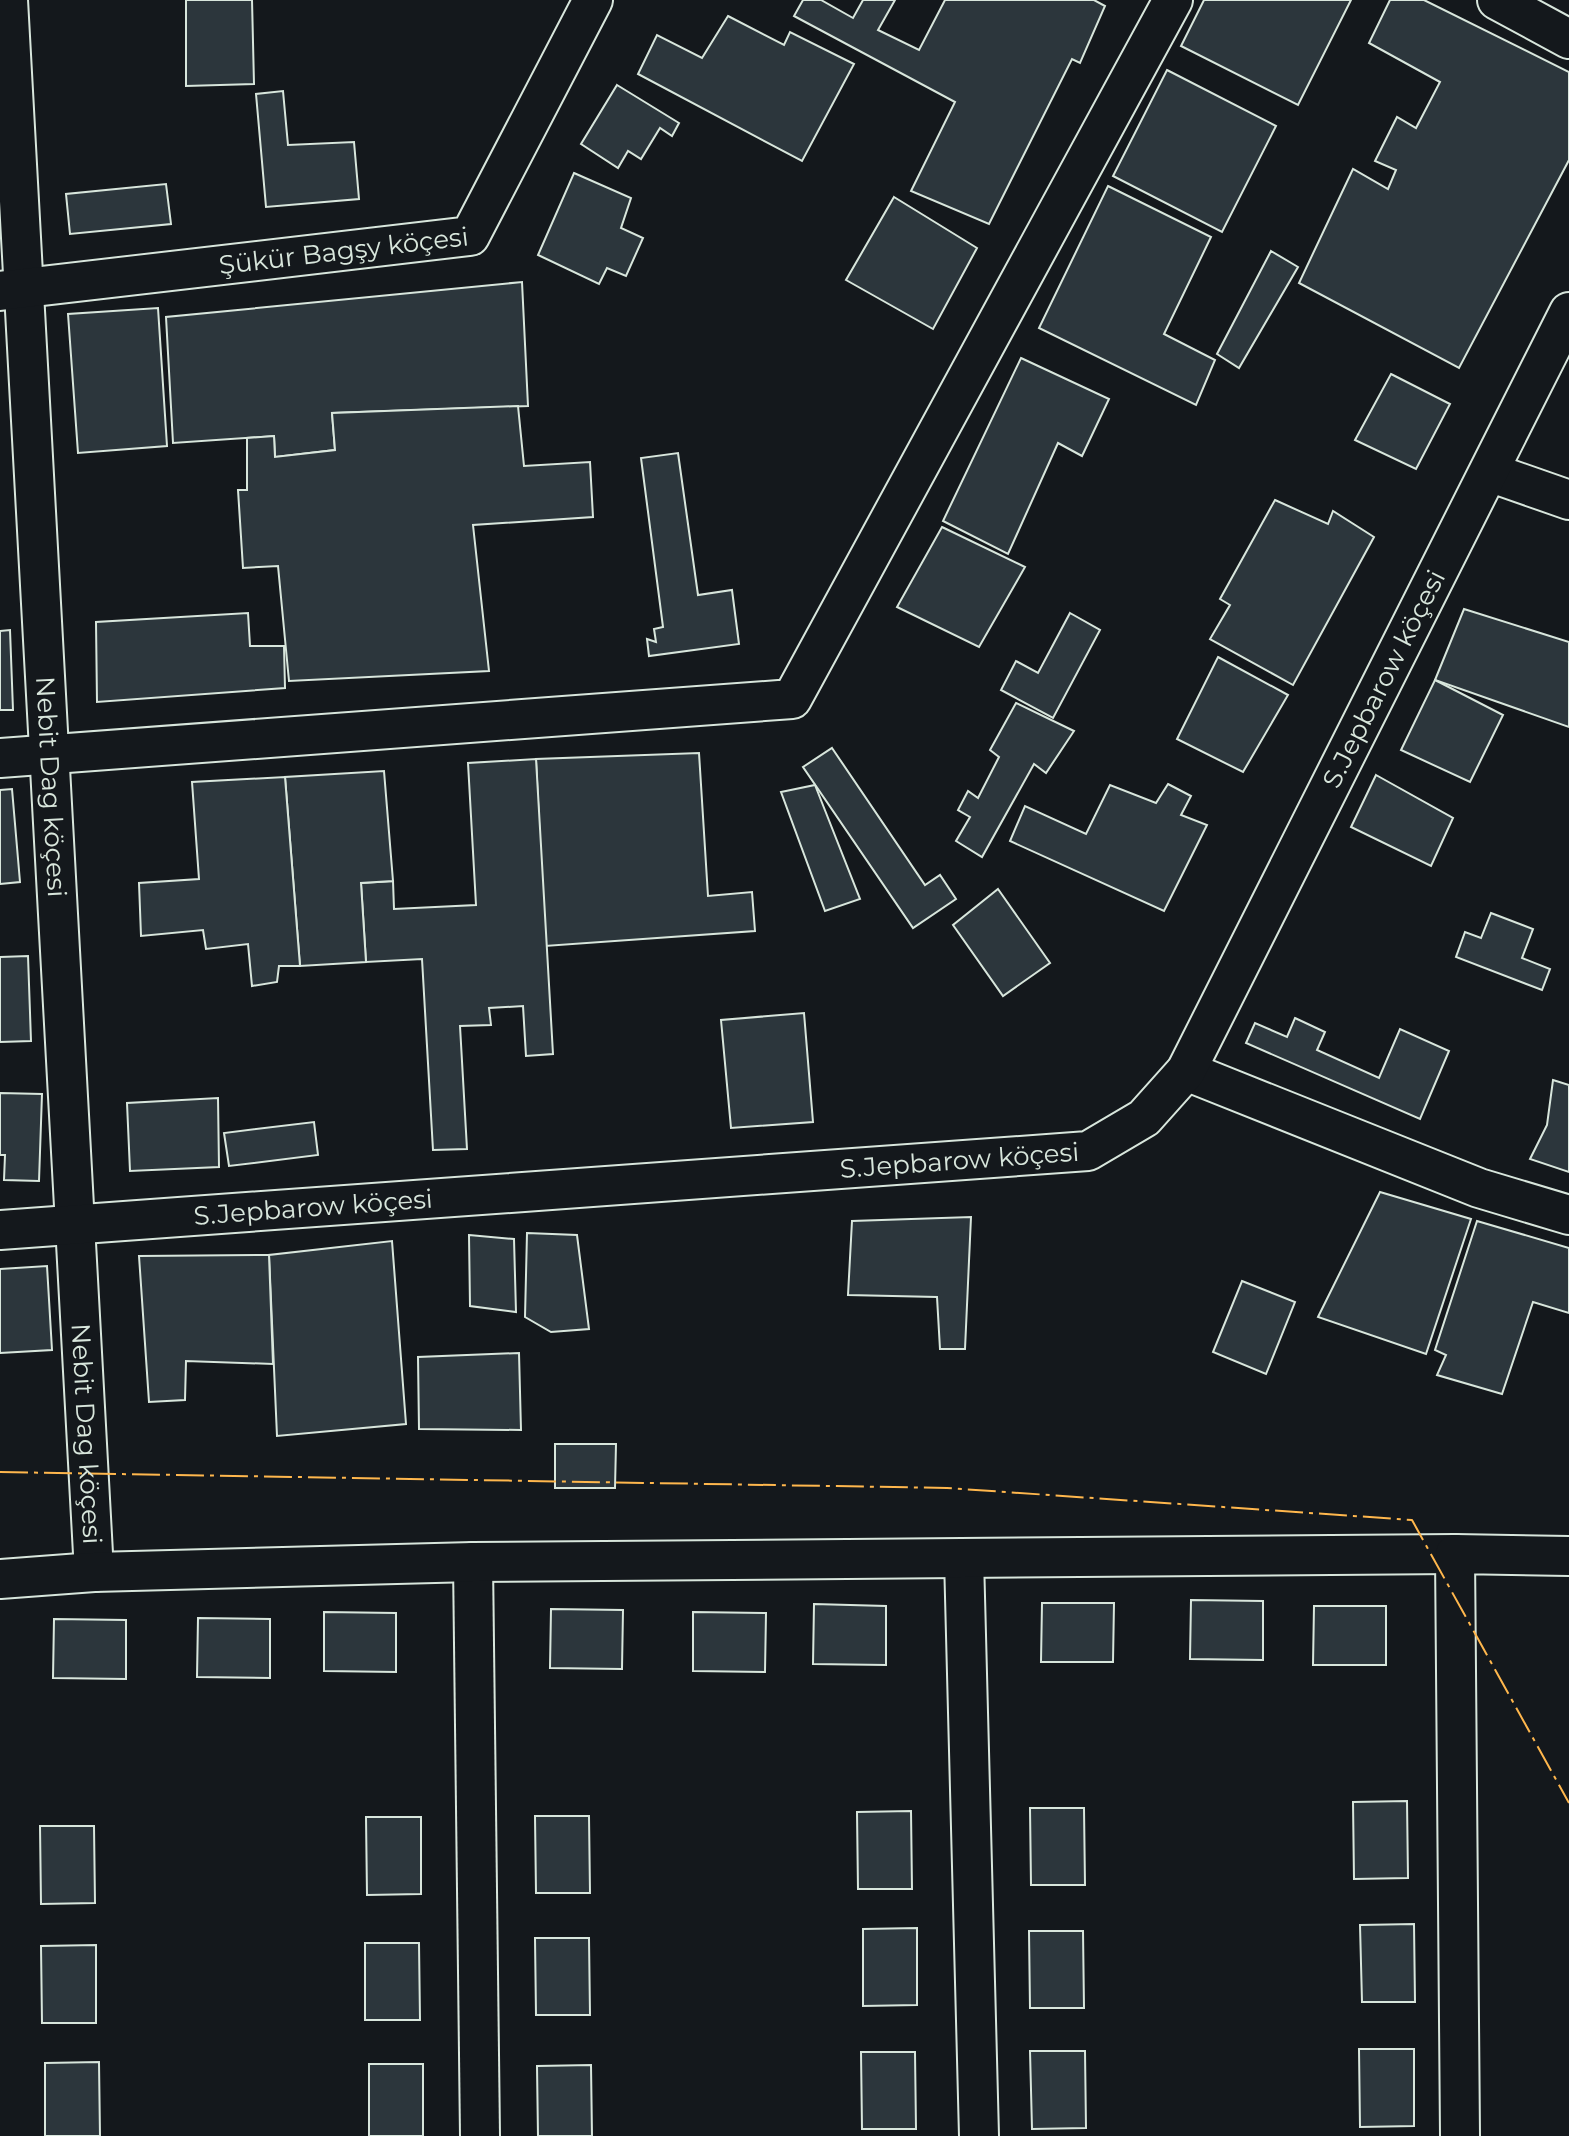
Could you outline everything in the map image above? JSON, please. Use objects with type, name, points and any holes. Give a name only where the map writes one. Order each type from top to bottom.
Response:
[{"type":"street","name":"Nebit Dag köçesi","points":[[8,0],[12,290],[50,755],[94,1572]]},
{"type":"street","name":"Şükür Bagşy köçesi","points":[[12,290],[470,236],[593,0]]},
{"type":"street","points":[[0,758],[792,699],[1173,0]]},
{"type":"street","points":[[1497,0],[1569,39]]},
{"type":"street","name":"S.Jepbarow köçesi","points":[[0,1230],[1088,1151],[1144,1118],[1186,1071],[1569,312]]},
{"type":"street","points":[[1489,472],[1569,500]]},
{"type":"street","points":[[1186,1071],[1479,1188],[1569,1215]]},
{"type":"street","points":[[0,1579],[94,1572],[473,1562],[1455,1554],[1569,1556]]},
{"type":"street","points":[[1455,1554],[1460,2136]]},
{"type":"street","points":[[964,1558],[979,2136]]},
{"type":"street","points":[[473,1562],[480,2136]]},
{"type":"building","points":[[186,0],[252,0],[254,84],[186,86]]},
{"type":"building","points":[[803,0],[821,0],[853,18],[863,0],[895,0],[878,30],[919,50],[945,0],[1094,0],[1105,6],[1080,63],[1072,59],[989,224],[911,191],[955,102],[794,16]]},
{"type":"building","points":[[1204,0],[1351,0],[1298,105],[1181,46]]},
{"type":"building","points":[[1390,0],[1424,0],[1569,72],[1569,160],[1459,368],[1299,283],[1353,169],[1388,189],[1396,170],[1375,161],[1397,117],[1416,128],[1440,82],[1369,43]]},
{"type":"building","points":[[728,16],[784,45],[790,32],[854,64],[802,161],[638,74],[657,35],[702,58]]},
{"type":"building","points":[[1167,70],[1276,126],[1222,232],[1113,176]]},
{"type":"building","points":[[617,85],[679,123],[672,136],[660,128],[641,159],[628,151],[618,168],[581,144]]},
{"type":"building","points":[[283,91],[288,145],[354,142],[359,199],[266,207],[256,94]]},
{"type":"building","points":[[574,173],[631,198],[621,228],[643,238],[626,276],[607,268],[599,284],[538,255]]},
{"type":"building","points":[[166,184],[171,224],[70,234],[66,194]]},
{"type":"building","points":[[1108,186],[1211,237],[1164,334],[1215,360],[1196,405],[1039,328]]},
{"type":"building","points":[[894,197],[977,248],[933,329],[846,280]]},
{"type":"building","points":[[1271,251],[1298,267],[1239,368],[1217,354]]},
{"type":"building","points":[[522,282],[528,406],[332,413],[335,450],[275,457],[274,436],[173,443],[166,317]]},
{"type":"building","points":[[158,308],[167,446],[78,453],[68,314]]},
{"type":"building","points":[[1021,358],[1109,399],[1082,456],[1058,443],[1008,554],[943,521]]},
{"type":"building","points":[[1391,374],[1450,404],[1416,469],[1355,440]]},
{"type":"building","points":[[518,406],[524,466],[590,462],[593,517],[473,525],[489,671],[289,681],[278,566],[243,568],[238,490],[247,490],[247,438],[274,436],[275,457],[335,450],[332,413]]},
{"type":"building","points":[[678,453],[698,595],[732,590],[739,644],[649,656],[647,639],[656,642],[654,629],[663,627],[641,458]]},
{"type":"building","points":[[1275,500],[1328,524],[1333,511],[1374,537],[1293,685],[1210,639],[1230,605],[1220,599]]},
{"type":"building","points":[[942,527],[1025,567],[979,647],[897,607]]},
{"type":"building","points":[[1464,609],[1569,642],[1569,727],[1435,680]]},
{"type":"building","points":[[248,613],[250,646],[284,646],[285,688],[97,702],[96,622]]},
{"type":"building","points":[[1070,613],[1100,630],[1053,718],[1001,690],[1016,661],[1038,673]]},
{"type":"building","points":[[10,630],[13,710],[0,710],[0,631]]},
{"type":"building","points":[[1218,657],[1288,695],[1243,772],[1177,739]]},
{"type":"building","points":[[1435,680],[1503,715],[1470,782],[1401,750]]},
{"type":"building","points":[[1016,703],[1074,731],[1046,773],[1034,764],[982,857],[956,841],[970,817],[958,810],[968,791],[978,798],[999,757],[990,750]]},
{"type":"building","points":[[832,748],[925,885],[940,875],[956,899],[913,928],[803,767]]},
{"type":"building","points":[[699,753],[708,896],[752,892],[755,931],[545,946],[536,759]]},
{"type":"building","points":[[536,759],[553,1054],[526,1056],[523,1006],[489,1008],[491,1025],[460,1026],[467,1149],[433,1150],[422,959],[366,962],[361,883],[393,881],[394,909],[476,905],[468,763]]},
{"type":"building","points":[[384,771],[393,881],[361,883],[366,962],[300,966],[285,777]]},
{"type":"building","points":[[1376,775],[1453,818],[1431,866],[1351,827]]},
{"type":"building","points":[[285,777],[300,966],[279,966],[277,982],[252,986],[248,944],[206,949],[203,930],[141,936],[139,883],[199,879],[192,782]]},
{"type":"building","points":[[1168,784],[1191,796],[1181,815],[1207,825],[1164,911],[1010,841],[1025,806],[1086,834],[1110,785],[1156,803]]},
{"type":"building","points":[[815,785],[860,899],[825,911],[781,792]]},
{"type":"building","points":[[12,789],[20,882],[0,884],[0,790]]},
{"type":"building","points":[[998,889],[1050,963],[1003,996],[953,925]]},
{"type":"building","points":[[1491,913],[1533,929],[1522,958],[1550,969],[1542,990],[1456,957],[1465,932],[1481,938]]},
{"type":"building","points":[[28,956],[31,1041],[0,1042],[0,957]]},
{"type":"building","points":[[804,1013],[813,1122],[731,1128],[721,1020]]},
{"type":"building","points":[[1295,1018],[1325,1032],[1317,1050],[1379,1078],[1400,1029],[1449,1051],[1420,1119],[1246,1043],[1255,1023],[1287,1037]]},
{"type":"building","points":[[1553,1080],[1569,1085],[1569,1172],[1530,1159],[1547,1125]]},
{"type":"building","points":[[0,1093],[42,1094],[39,1181],[4,1180],[5,1155],[0,1155]]},
{"type":"building","points":[[218,1098],[219,1167],[130,1171],[127,1103]]},
{"type":"building","points":[[314,1122],[318,1155],[229,1166],[224,1133]]},
{"type":"building","points":[[1380,1192],[1471,1219],[1426,1354],[1318,1317]]},
{"type":"building","points":[[971,1217],[965,1349],[940,1349],[937,1297],[848,1295],[852,1221]]},
{"type":"building","points":[[1477,1221],[1569,1248],[1569,1313],[1533,1302],[1502,1394],[1437,1375],[1446,1355],[1435,1350]]},
{"type":"building","points":[[527,1233],[577,1235],[589,1329],[551,1332],[525,1317]]},
{"type":"building","points":[[469,1235],[514,1239],[516,1312],[470,1306]]},
{"type":"building","points":[[392,1241],[406,1424],[277,1436],[269,1255]]},
{"type":"building","points":[[269,1255],[273,1364],[186,1361],[185,1400],[149,1402],[139,1256]]},
{"type":"building","points":[[47,1266],[52,1350],[0,1353],[0,1269]]},
{"type":"building","points":[[1242,1281],[1295,1302],[1266,1374],[1213,1352]]},
{"type":"building","points":[[519,1353],[521,1430],[419,1429],[418,1357]]},
{"type":"building","points":[[555,1444],[616,1444],[615,1488],[555,1488]]},
{"type":"building","points":[[1191,1600],[1263,1601],[1263,1660],[1190,1659]]},
{"type":"building","points":[[1042,1603],[1114,1603],[1113,1662],[1041,1662]]},
{"type":"building","points":[[814,1604],[886,1606],[886,1665],[813,1664]]},
{"type":"building","points":[[1314,1606],[1386,1606],[1386,1665],[1313,1665]]},
{"type":"building","points":[[551,1609],[623,1610],[622,1669],[550,1668]]},
{"type":"building","points":[[324,1612],[396,1613],[396,1672],[324,1671]]},
{"type":"building","points":[[693,1612],[766,1613],[765,1672],[693,1671]]},
{"type":"building","points":[[198,1618],[270,1619],[270,1678],[197,1677]]},
{"type":"building","points":[[54,1619],[126,1620],[126,1679],[53,1678]]},
{"type":"building","points":[[1407,1801],[1408,1878],[1354,1879],[1353,1802]]},
{"type":"building","points":[[1030,1808],[1084,1808],[1085,1885],[1031,1885]]},
{"type":"building","points":[[911,1811],[912,1889],[858,1889],[857,1812]]},
{"type":"building","points":[[535,1816],[589,1816],[590,1893],[536,1893]]},
{"type":"building","points":[[366,1817],[421,1817],[421,1894],[367,1895]]},
{"type":"building","points":[[40,1826],[94,1826],[95,1903],[41,1904]]},
{"type":"building","points":[[1414,1924],[1415,2002],[1362,2002],[1360,1925]]},
{"type":"building","points":[[917,1928],[917,2005],[863,2006],[863,1929]]},
{"type":"building","points":[[1029,1931],[1083,1931],[1084,2008],[1030,2008]]},
{"type":"building","points":[[535,1938],[589,1938],[590,2015],[536,2015]]},
{"type":"building","points":[[365,1943],[419,1943],[420,2020],[365,2020]]},
{"type":"building","points":[[96,1945],[96,2023],[42,2023],[41,1946]]},
{"type":"building","points":[[1359,2049],[1414,2049],[1414,2126],[1360,2127]]},
{"type":"building","points":[[1030,2051],[1085,2051],[1086,2128],[1032,2129]]},
{"type":"building","points":[[861,2052],[915,2052],[916,2129],[862,2129]]},
{"type":"building","points":[[99,2062],[100,2136],[45,2136],[45,2063]]},
{"type":"building","points":[[369,2064],[423,2064],[423,2136],[369,2136]]},
{"type":"building","points":[[591,2065],[592,2136],[538,2136],[537,2066]]},
{"type":"power","points":[[0,1472],[947,1488],[1412,1520],[1569,1803]]}]
